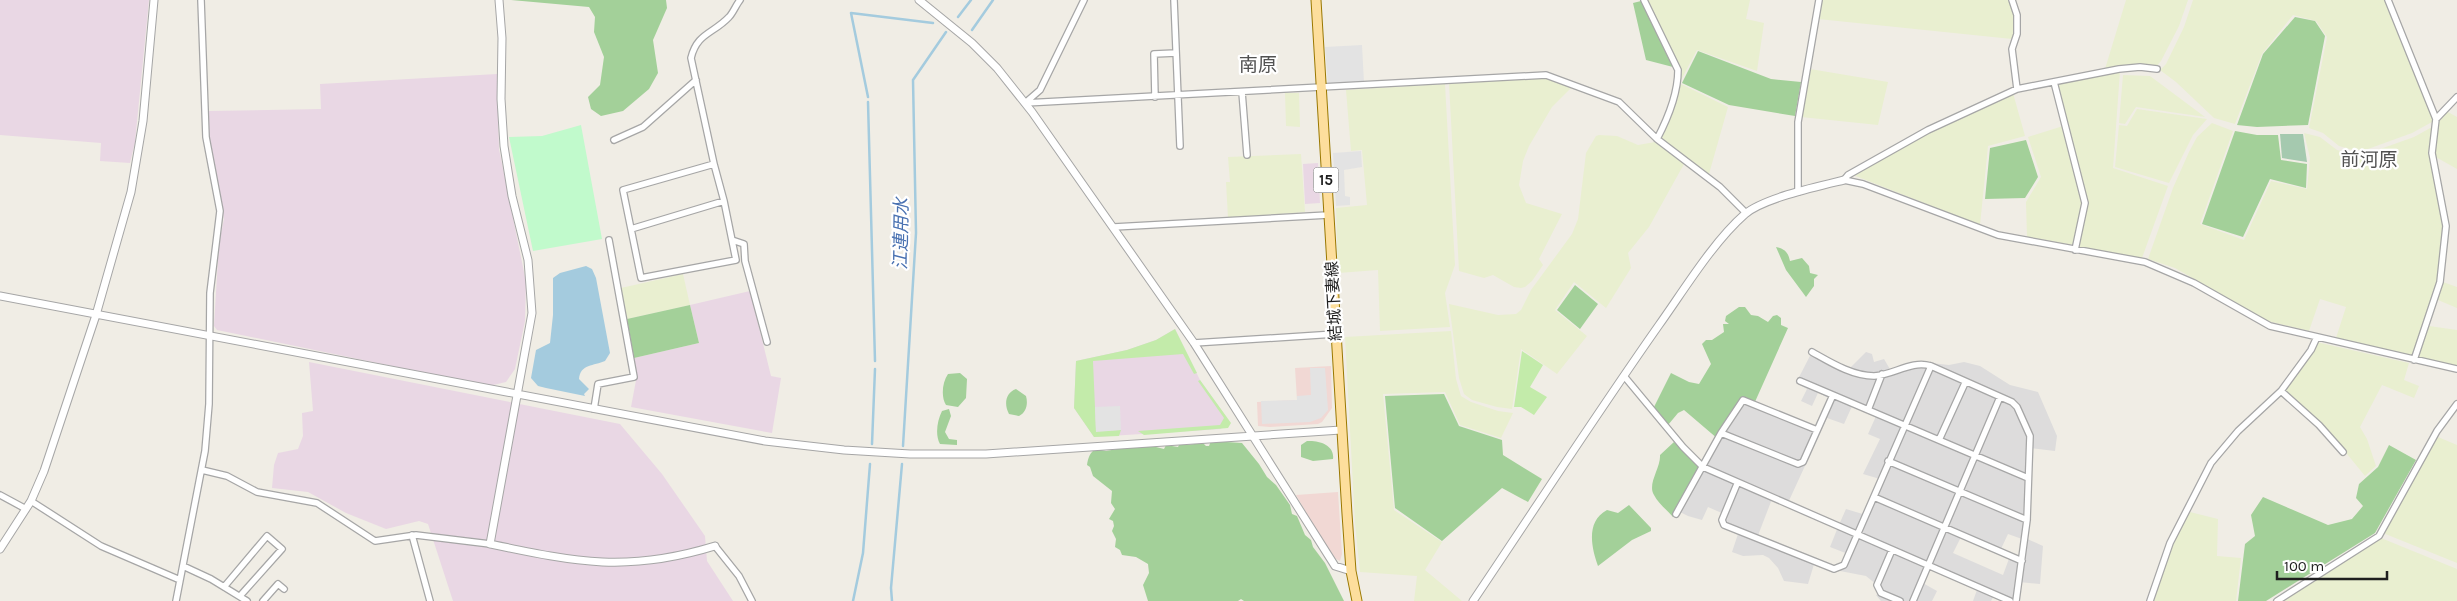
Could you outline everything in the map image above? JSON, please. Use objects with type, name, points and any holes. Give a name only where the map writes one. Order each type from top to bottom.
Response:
[{"type":"main road","name":"結城下妻線","points":[[1316,0],[1341,430],[1351,571],[1357,601]]},
{"type":"street","points":[[0,549],[31,501],[58,433],[73,379],[96,315],[131,192],[143,121],[154,0]]},
{"type":"street","points":[[176,601],[202,470],[209,404],[210,293],[220,211],[206,137],[201,0]]},
{"type":"street","points":[[490,544],[532,313],[532,292],[528,260],[512,196],[504,146],[501,99],[502,38],[499,0]]},
{"type":"street","points":[[714,164],[623,190],[641,278],[736,260],[691,58],[694,46],[705,34],[728,18],[740,0]]},
{"type":"street","points":[[919,0],[972,43],[997,68],[1025,104],[1114,227],[1194,343],[1335,566],[1351,571]]},
{"type":"street","points":[[1025,104],[1040,90],[1084,0]]},
{"type":"street","points":[[1174,0],[1180,146]]},
{"type":"street","points":[[1644,0],[1678,70],[1678,81],[1673,103],[1657,140]]},
{"type":"street","points":[[1798,192],[1798,122],[1819,0]]},
{"type":"street","points":[[2012,0],[2017,15],[2017,34],[2012,49],[2017,89]]},
{"type":"street","points":[[2388,0],[2436,119],[2432,153],[2444,208],[2445,245],[2440,282],[2414,360]]},
{"type":"street","points":[[1155,97],[1154,54],[1176,53]]},
{"type":"street","points":[[1844,180],[1848,175],[1928,130],[2017,89],[2119,69],[2140,67],[2157,69]]},
{"type":"street","points":[[1025,104],[1546,75],[1619,102],[1657,140],[1720,187],[1746,214]]},
{"type":"street","points":[[614,140],[650,122],[696,80]]},
{"type":"street","points":[[2054,82],[2085,203],[2075,250]]},
{"type":"street","points":[[1242,92],[1246,154]]},
{"type":"street","points":[[2436,119],[2457,97]]},
{"type":"street","points":[[1473,601],[1624,376],[1698,271],[1746,214],[1761,205],[1798,192],[1844,180],[1863,184],[1998,235],[2145,262],[2194,283],[2270,326],[2457,369]]},
{"type":"street","points":[[630,229],[724,201]]},
{"type":"street","points":[[1114,227],[1328,215]]},
{"type":"street","points":[[594,409],[598,384],[634,376],[609,240]]},
{"type":"street","points":[[732,240],[744,244],[745,261],[767,342]]},
{"type":"street","points":[[0,296],[765,441],[844,450],[923,455],[1046,451],[1341,430]]},
{"type":"street","points":[[1194,343],[1335,334]]},
{"type":"street","points":[[2150,601],[2170,543],[2204,475],[2238,431],[2281,391],[2311,350],[2316,336]]},
{"type":"street","points":[[1812,352],[1837,365],[1861,374],[1876,376],[1920,363],[1931,366],[1965,383],[2012,402],[2017,407],[2030,436],[2027,520],[2016,601]]},
{"type":"street","points":[[1737,484],[1722,520],[1724,525],[1834,569],[1844,565],[1931,366]]},
{"type":"street","points":[[1868,410],[1882,374]]},
{"type":"street","points":[[1624,376],[1683,447],[1703,467],[1737,484],[2010,601]]},
{"type":"street","points":[[1800,381],[2028,478]]},
{"type":"street","points":[[1939,440],[1965,383]]},
{"type":"street","points":[[2281,391],[2319,425],[2343,452]]},
{"type":"street","points":[[1721,433],[1798,464],[1803,462],[1833,395]]},
{"type":"street","points":[[1912,601],[2000,397]]},
{"type":"street","points":[[1676,514],[1721,433],[1743,400],[1817,430]]},
{"type":"street","points":[[2277,601],[2379,536],[2437,431],[2457,404]]},
{"type":"street","points":[[1888,461],[2027,520]]},
{"type":"street","points":[[202,470],[227,476],[257,492],[317,503],[375,541],[412,535],[448,538],[490,544],[560,559],[606,564],[649,562],[715,546],[739,576],[752,601]]},
{"type":"street","points":[[0,495],[26,509]]},
{"type":"street","points":[[1874,497],[2022,560]]},
{"type":"street","points":[[31,501],[101,546],[180,580]]},
{"type":"street","points":[[412,535],[430,601]]},
{"type":"street","points":[[224,586],[267,536],[282,549],[240,596]]},
{"type":"street","points":[[1892,550],[1877,585],[1881,593],[1900,601]]},
{"type":"street","points":[[183,566],[224,586],[247,601]]},
{"type":"street","points":[[263,601],[278,584],[284,589]]},
{"type":"shaded area","points":[[0,0],[149,0],[135,142],[130,163],[100,161],[101,143],[0,135]]},
{"type":"shaded area","points":[[1362,45],[1364,83],[1328,85],[1325,47]]},
{"type":"shaded area","points":[[497,74],[499,149],[526,282],[525,321],[515,369],[506,382],[489,386],[217,330],[214,326],[219,243],[224,219],[208,131],[208,111],[321,109],[320,84]]},
{"type":"shaded area","points":[[1361,151],[1362,167],[1344,170],[1345,196],[1350,197],[1350,205],[1336,206],[1333,153]]},
{"type":"shaded area","points":[[1318,163],[1320,203],[1305,204],[1303,164]]},
{"type":"shaded area","points":[[750,291],[771,376],[781,378],[772,433],[631,407],[637,375],[634,358],[699,343],[690,305]]},
{"type":"shaded area","points":[[1175,329],[1200,380],[1227,418],[1221,429],[1094,437],[1074,408],[1076,361],[1127,350],[1156,340]]},
{"type":"shaded area","points":[[1812,352],[1848,370],[1866,352],[1872,354],[1874,362],[1884,359],[1891,371],[1931,363],[1949,365],[1964,362],[1980,366],[2010,385],[2038,392],[2057,436],[2055,451],[2030,448],[2027,520],[2022,539],[2008,534],[2000,551],[1962,535],[1953,553],[2003,575],[2010,556],[2021,560],[2025,538],[2043,546],[2040,584],[2019,582],[2016,601],[1995,594],[1991,601],[1973,601],[1978,587],[1929,565],[1921,582],[1937,591],[1932,601],[1881,601],[1876,595],[1881,593],[1877,585],[1866,576],[1840,571],[1848,554],[1830,547],[1838,527],[1846,509],[1866,515],[1880,479],[1863,474],[1880,439],[1868,434],[1877,414],[1853,404],[1844,424],[1827,418],[1787,505],[1772,499],[1757,538],[1815,561],[1808,584],[1784,581],[1778,568],[1769,558],[1763,555],[1743,556],[1732,552],[1739,531],[1724,525],[1724,514],[1708,507],[1702,520],[1678,511],[1743,400],[1816,430],[1831,399],[1818,393],[1812,406],[1801,401],[1807,389],[1796,383]]},
{"type":"shaded area","points":[[309,362],[620,424],[662,474],[705,536],[707,561],[733,601],[453,601],[428,524],[419,521],[386,529],[346,513],[308,492],[272,488],[274,465],[278,453],[298,449],[303,436],[302,413],[313,411]]},
{"type":"shaded area","points":[[1331,366],[1332,408],[1322,422],[1318,424],[1270,427],[1258,426],[1257,402],[1297,400],[1295,368]]},
{"type":"shaded area","points":[[1310,368],[1325,368],[1328,410],[1321,418],[1310,422],[1262,424],[1261,401],[1297,400],[1297,396],[1311,395]]},
{"type":"shaded area","points":[[1120,406],[1121,430],[1096,432],[1095,407]]},
{"type":"shaded area","points":[[1338,492],[1342,554],[1340,561],[1332,557],[1296,495]]},
{"type":"green space","points":[[511,0],[666,0],[667,8],[653,40],[658,73],[649,89],[623,111],[601,116],[591,109],[588,97],[600,85],[604,57],[594,32],[595,17],[589,7]]},
{"type":"green space","points":[[1647,0],[1750,0],[1746,19],[1764,23],[1757,71],[1697,50],[1680,82],[1680,69]]},
{"type":"green space","points":[[1821,0],[2010,0],[2015,16],[2015,34],[2012,39],[1818,19]]},
{"type":"green space","points":[[2126,0],[2188,0],[2179,26],[2156,67],[2105,69]]},
{"type":"green space","points":[[2193,0],[2386,0],[2434,118],[2432,122],[2412,133],[2368,149],[2353,150],[2339,146],[2323,133],[2309,128],[2327,37],[2316,21],[2293,15],[2262,54],[2235,124],[2214,118],[2176,82],[2160,70],[2166,64],[2184,27]]},
{"type":"green space","points":[[1641,1],[1673,67],[1646,60],[1633,3]]},
{"type":"green space","points":[[2295,17],[2315,21],[2325,36],[2308,125],[2257,127],[2237,125],[2263,54]]},
{"type":"green space","points":[[1698,51],[1771,79],[1801,82],[1795,116],[1729,105],[1682,83]]},
{"type":"green space","points":[[1810,69],[1888,82],[1878,125],[1801,117]]},
{"type":"green space","points":[[2120,71],[2113,168],[2168,186],[2142,258],[2078,247],[2087,203],[2056,83]]},
{"type":"green space","points":[[2123,75],[2150,76],[2205,117],[2136,107],[2125,124],[2119,123]]},
{"type":"green space","points":[[1547,78],[1572,87],[1552,107],[1529,146],[1523,161],[1519,185],[1526,203],[1562,214],[1539,259],[1543,265],[1532,281],[1521,288],[1514,287],[1493,275],[1484,278],[1459,271],[1449,83]]},
{"type":"green space","points":[[1679,83],[1728,107],[1709,174],[1661,139],[1667,127]]},
{"type":"green space","points":[[1445,84],[1455,265],[1445,293],[1450,327],[1380,331],[1378,270],[1338,273],[1336,208],[1367,205],[1362,150],[1351,151],[1346,90]]},
{"type":"green space","points":[[1285,93],[1299,93],[1300,127],[1286,126]]},
{"type":"green space","points":[[2013,93],[2025,136],[1988,146],[1980,225],[1853,175],[1929,132]]},
{"type":"green space","points":[[2137,109],[2207,119],[2193,135],[2169,183],[2115,167],[2119,125],[2127,126]]},
{"type":"green space","points":[[2446,111],[2457,117],[2457,169],[2434,156],[2436,127]]},
{"type":"green space","points":[[2212,123],[2233,131],[2200,224],[2244,240],[2271,181],[2307,189],[2310,158],[2304,133],[2320,137],[2337,150],[2352,154],[2369,153],[2414,137],[2432,127],[2429,154],[2442,209],[2443,227],[2438,281],[2413,357],[2336,338],[2346,307],[2320,299],[2309,331],[2268,321],[2175,268],[2148,259],[2173,188],[2189,152],[2197,137]]},
{"type":"green space","points":[[581,125],[602,239],[533,251],[509,137],[542,136]]},
{"type":"green space","points":[[2063,126],[2083,203],[2074,245],[2027,237],[2026,202],[2041,177],[2028,137]]},
{"type":"green space","points":[[2235,131],[2257,135],[2278,135],[2281,160],[2307,164],[2306,188],[2270,179],[2243,237],[2202,224]]},
{"type":"green space","points":[[2280,134],[2303,134],[2307,162],[2282,158]]},
{"type":"green space","points":[[1596,136],[1617,136],[1638,145],[1655,142],[1684,164],[1649,227],[1628,253],[1631,268],[1606,308],[1574,282],[1555,310],[1587,336],[1557,374],[1521,349],[1512,409],[1472,400],[1464,394],[1459,378],[1449,304],[1498,315],[1516,314],[1521,310],[1531,290],[1572,234],[1578,219],[1586,153]]},
{"type":"green space","points":[[2026,140],[2038,177],[2025,198],[1985,199],[1990,148]]},
{"type":"green space","points":[[1301,154],[1305,212],[1228,218],[1226,182],[1230,182],[1228,157]]},
{"type":"green space","points":[[1776,247],[1786,251],[1790,261],[1802,258],[1809,266],[1810,273],[1818,275],[1814,279],[1814,286],[1806,297],[1786,270]]},
{"type":"green space","points":[[683,274],[690,305],[627,319],[621,288]]},
{"type":"green space","points":[[2443,282],[2457,287],[2457,308],[2438,300]]},
{"type":"green space","points":[[1575,285],[1598,304],[1580,329],[1557,310]]},
{"type":"green space","points":[[690,305],[699,343],[634,358],[627,319]]},
{"type":"green space","points":[[1739,307],[1745,307],[1751,315],[1758,316],[1768,322],[1773,316],[1777,315],[1781,318],[1781,325],[1788,328],[1754,404],[1743,400],[1718,439],[1684,410],[1678,413],[1668,425],[1654,407],[1671,373],[1689,382],[1699,384],[1711,364],[1702,344],[1706,340],[1712,340],[1724,332],[1723,324],[1729,324],[1725,321],[1726,316]]},
{"type":"green space","points":[[2429,326],[2457,330],[2457,366],[2418,357]]},
{"type":"green space","points":[[1175,329],[1197,373],[1194,374],[1183,354],[1093,361],[1096,431],[1121,430],[1119,436],[1094,437],[1074,408],[1076,361],[1127,350],[1156,340]]},
{"type":"green space","points":[[1451,331],[1456,379],[1461,396],[1471,402],[1498,411],[1513,413],[1501,438],[1460,425],[1445,392],[1383,394],[1394,510],[1442,542],[1425,570],[1462,601],[1414,601],[1417,576],[1360,572],[1355,523],[1345,337]]},
{"type":"green space","points":[[2316,342],[2409,363],[2404,380],[2419,386],[2414,398],[2382,385],[2360,427],[2367,439],[2376,466],[2365,476],[2334,438],[2284,391]]},
{"type":"green space","points":[[1522,351],[1543,365],[1530,387],[1547,397],[1534,415],[1521,407],[1514,407]]},
{"type":"green space","points":[[960,373],[967,379],[966,398],[958,407],[946,405],[944,402],[943,386],[946,378],[948,374]]},
{"type":"green space","points":[[1200,380],[1231,423],[1228,428],[1144,435],[1138,431],[1220,425],[1224,418],[1198,381]]},
{"type":"green space","points":[[1016,389],[1026,396],[1027,399],[1025,410],[1019,416],[1009,414],[1006,407],[1008,396]]},
{"type":"green space","points":[[1444,394],[1459,426],[1502,440],[1503,455],[1542,479],[1528,502],[1502,488],[1442,541],[1395,508],[1385,396]]},
{"type":"green space","points":[[949,409],[951,416],[945,432],[949,439],[957,440],[957,445],[940,444],[938,436],[937,428],[940,415],[942,411]]},
{"type":"green space","points":[[2438,437],[2457,445],[2457,563],[2383,533]]},
{"type":"green space","points":[[1211,441],[1242,443],[1290,505],[1292,514],[1297,516],[1305,535],[1311,540],[1313,547],[1325,563],[1344,601],[1244,601],[1241,599],[1238,601],[1148,601],[1143,585],[1149,573],[1148,564],[1136,557],[1122,555],[1120,550],[1115,547],[1116,539],[1112,531],[1113,521],[1109,519],[1115,509],[1111,503],[1112,491],[1093,476],[1090,467],[1087,465],[1089,458],[1096,449],[1106,451],[1144,444],[1164,449],[1166,445],[1178,447],[1180,443],[1186,445],[1203,443],[1209,446]]},
{"type":"green space","points":[[1307,441],[1325,444],[1331,450],[1333,459],[1313,461],[1301,457],[1301,445]]},
{"type":"green space","points":[[1674,442],[1700,468],[1673,517],[1660,504],[1652,491],[1652,486],[1660,455]]},
{"type":"green space","points":[[2389,445],[2416,460],[2375,533],[2266,601],[2238,601],[2245,544],[2255,536],[2251,515],[2263,497],[2328,525],[2352,519],[2363,506],[2356,498],[2359,484],[2378,467]]},
{"type":"green space","points":[[1629,505],[1651,528],[1651,531],[1632,540],[1598,566],[1592,543],[1593,528],[1596,521],[1607,510],[1618,513]]},
{"type":"green space","points":[[2190,512],[2218,519],[2217,556],[2241,558],[2236,601],[2154,601],[2172,544]]},
{"type":"green space","points":[[2381,538],[2457,569],[2457,601],[2282,601]]},
{"type":"water","points":[[586,266],[592,269],[596,278],[610,353],[605,361],[588,366],[580,374],[579,379],[589,389],[584,394],[585,396],[538,386],[531,378],[536,350],[550,343],[553,315],[553,278],[560,273]]},
{"type":"waterway","name":"江連用水","points":[[958,17],[971,0]]},
{"type":"waterway","points":[[972,30],[993,0]]},
{"type":"waterway","points":[[868,97],[851,13],[933,23]]},
{"type":"waterway","name":"江連用水","points":[[903,446],[916,233],[913,80],[946,32]]},
{"type":"waterway","points":[[868,102],[875,361]]},
{"type":"waterway","points":[[872,444],[875,369]]},
{"type":"waterway","points":[[853,601],[863,553],[870,464]]},
{"type":"waterway","name":"江連用水","points":[[892,601],[891,588],[902,464]]},
{"type":"district","name":"南原","points":[[1258,64]]},
{"type":"district","name":"前河原","points":[[2369,159]]}]
